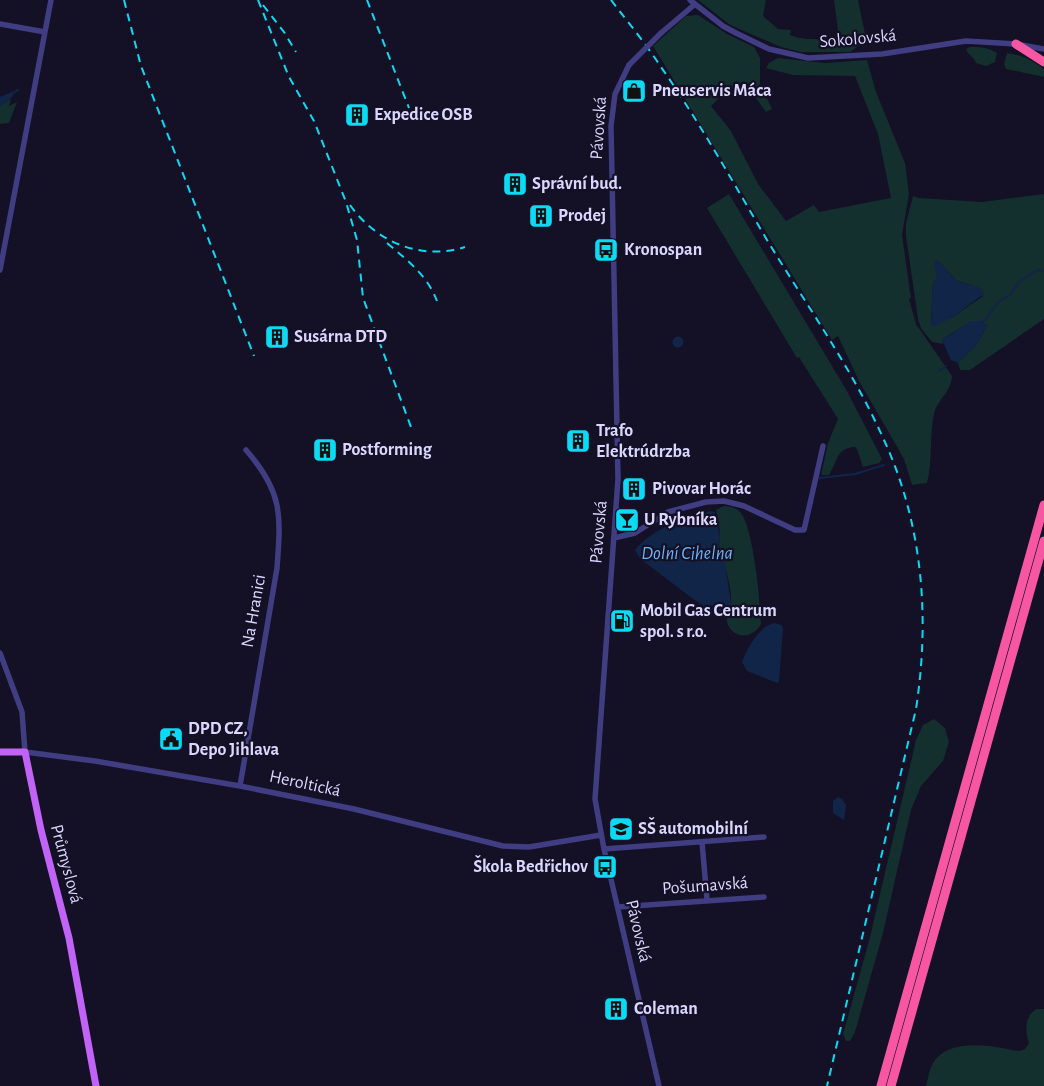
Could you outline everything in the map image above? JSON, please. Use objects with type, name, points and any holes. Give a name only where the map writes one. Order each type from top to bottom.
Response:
[{"type":"highway","points":[[1016,44],[1044,62]]},
{"type":"highway","points":[[881,1086],[1044,506]]},
{"type":"highway","points":[[891,1086],[1044,541]]},
{"type":"main road","name":"Heroltická","points":[[0,752],[25,752]]},
{"type":"main road","name":"Průmyslová","points":[[25,752],[41,830],[70,938],[96,1086]]},
{"type":"street","points":[[0,270],[51,0]]},
{"type":"street","name":"Pávovská","points":[[659,1086],[600,834],[595,782],[618,467],[611,126],[615,94],[629,65],[692,2]]},
{"type":"street","name":"Sokolovská","points":[[692,2],[723,26],[770,49],[808,58],[882,54],[966,41],[1016,44],[1044,49]]},
{"type":"street","points":[[0,24],[44,32]]},
{"type":"street","points":[[614,538],[635,533],[668,512],[706,502],[724,500],[744,506],[795,530],[804,530],[823,446]]},
{"type":"street","name":"Na Hranici","points":[[240,786],[277,568],[280,536],[280,516],[272,486],[261,466],[246,450]]},
{"type":"street","name":"Průmyslová","points":[[0,653],[22,712],[25,752]]},
{"type":"street","name":"Heroltická","points":[[25,752],[95,761],[240,786],[354,809],[515,848],[529,848],[600,834]]},
{"type":"street","points":[[604,849],[764,837]]},
{"type":"street","points":[[702,842],[707,900]]},
{"type":"street","name":"Pošumavská","points":[[618,907],[764,897]]},
{"type":"green space","points":[[698,0],[766,0],[763,16],[778,29],[791,30],[790,35],[796,37],[814,39],[839,38],[834,0],[858,0],[865,34],[860,45],[850,52],[801,52],[781,47],[730,25]]},
{"type":"green space","points":[[698,15],[727,34],[754,47],[760,58],[760,84],[772,109],[766,112],[744,81],[723,94],[711,106],[731,131],[758,184],[786,221],[814,205],[819,212],[891,198],[878,134],[855,76],[793,75],[766,68],[769,63],[778,58],[825,63],[867,60],[876,92],[905,163],[909,194],[902,235],[911,298],[909,299],[916,324],[952,376],[950,386],[934,414],[927,483],[912,485],[904,459],[859,381],[838,336],[832,340],[653,46],[686,16]]},
{"type":"green space","points":[[970,47],[984,48],[997,53],[995,62],[986,66],[976,63],[966,49]]},
{"type":"green space","points":[[1007,53],[1035,63],[1044,69],[1044,77],[1006,69],[1004,64]]},
{"type":"green space","points":[[11,98],[9,106],[17,102],[9,123],[0,124],[0,106]]},
{"type":"green space","points":[[729,194],[847,391],[882,459],[879,463],[863,467],[857,449],[855,447],[849,448],[838,456],[829,475],[821,475],[828,443],[838,419],[799,357],[797,358],[707,208]]},
{"type":"green space","points":[[1044,194],[1044,319],[970,370],[960,370],[958,363],[977,344],[987,325],[975,323],[958,330],[942,340],[943,344],[932,342],[921,328],[918,319],[906,236],[906,224],[913,196],[982,202]],"holes":[[[937,260],[957,281],[971,285],[983,296],[953,317],[931,325],[933,283],[937,278]]]},
{"type":"green space","points":[[724,506],[738,510],[746,522],[756,567],[761,624],[754,632],[745,635],[740,635],[731,630],[727,622],[731,596],[719,546],[720,531],[716,510]]},
{"type":"green space","points":[[934,719],[945,728],[949,742],[943,761],[921,786],[911,810],[883,933],[855,1032],[850,1041],[846,1041],[843,1034],[869,941],[916,740],[923,725]]},
{"type":"green space","points":[[1037,1009],[1044,1009],[1044,1086],[926,1086],[933,1063],[946,1051],[974,1045],[1017,1051],[1025,1049],[1029,1043],[1026,1029],[1028,1019]]},
{"type":"water","points":[[12,92],[13,96],[0,106],[0,97]]},
{"type":"water","points":[[937,260],[957,281],[978,287],[985,293],[953,317],[933,327],[931,325],[933,283],[937,278],[934,263]]},
{"type":"water","points":[[971,321],[981,321],[987,325],[977,344],[958,363],[951,360],[942,340]]},
{"type":"water","points":[[678,336],[684,342],[678,348],[672,342]]},
{"type":"water","name":"Dolní Cihelna","points":[[711,511],[715,512],[720,537],[719,548],[725,563],[731,604],[730,607],[715,612],[702,605],[641,560],[635,550],[650,536],[660,530]]},
{"type":"water","points":[[774,623],[782,625],[783,628],[779,682],[777,683],[747,671],[742,662],[750,645],[759,633]]},
{"type":"water","points":[[838,797],[846,805],[844,820],[833,813],[833,801]]},
{"type":"waterway","points":[[13,93],[18,90]]},
{"type":"waterway","points":[[980,324],[987,318],[998,302],[1010,295],[1019,282],[1037,270],[1044,271]]},
{"type":"waterway","points":[[939,371],[946,366]]},
{"type":"waterway","points":[[820,478],[855,474],[884,465]]},
{"type":"railway","points":[[124,0],[141,66],[254,356]]},
{"type":"railway","points":[[258,0],[289,77],[314,121],[346,202],[357,240],[363,298],[411,427]]},
{"type":"railway","points":[[367,0],[409,108]]},
{"type":"railway","points":[[611,0],[675,88],[858,388],[872,414],[897,472],[915,538],[922,606],[922,641],[916,709],[827,1086]]},
{"type":"railway","points":[[263,5],[284,32],[296,52]]},
{"type":"railway","points":[[350,205],[373,229],[401,245],[416,250],[432,252],[465,247]]},
{"type":"railway","points":[[387,243],[422,276],[437,301]]},
{"type":"place","name":"Pneuservis Máca","points":[[634,91]]},
{"type":"place","name":"Expedice OSB","points":[[357,115]]},
{"type":"place","name":"Správní bud.","points":[[515,184]]},
{"type":"place","name":"Prodej","points":[[541,216]]},
{"type":"place","name":"Kronospan","points":[[606,250]]},
{"type":"place","name":"Susárna DTD","points":[[277,337]]},
{"type":"place","name":"Trafo Elektrúdrzba","points":[[578,441]]},
{"type":"place","name":"Postforming","points":[[325,450]]},
{"type":"place","name":"Pivovar Horác","points":[[634,489]]},
{"type":"place","name":"U Rybníka","points":[[627,520]]},
{"type":"place","name":"Mobil Gas Centrum spol. s r.o.","points":[[622,621]]},
{"type":"place","name":"DPD CZ, Depo Jihlava","points":[[171,739]]},
{"type":"place","name":"SŠ automobilní","points":[[621,829]]},
{"type":"place","name":"Škola Bedřichov","points":[[605,867]]},
{"type":"place","name":"Coleman","points":[[616,1009]]}]
